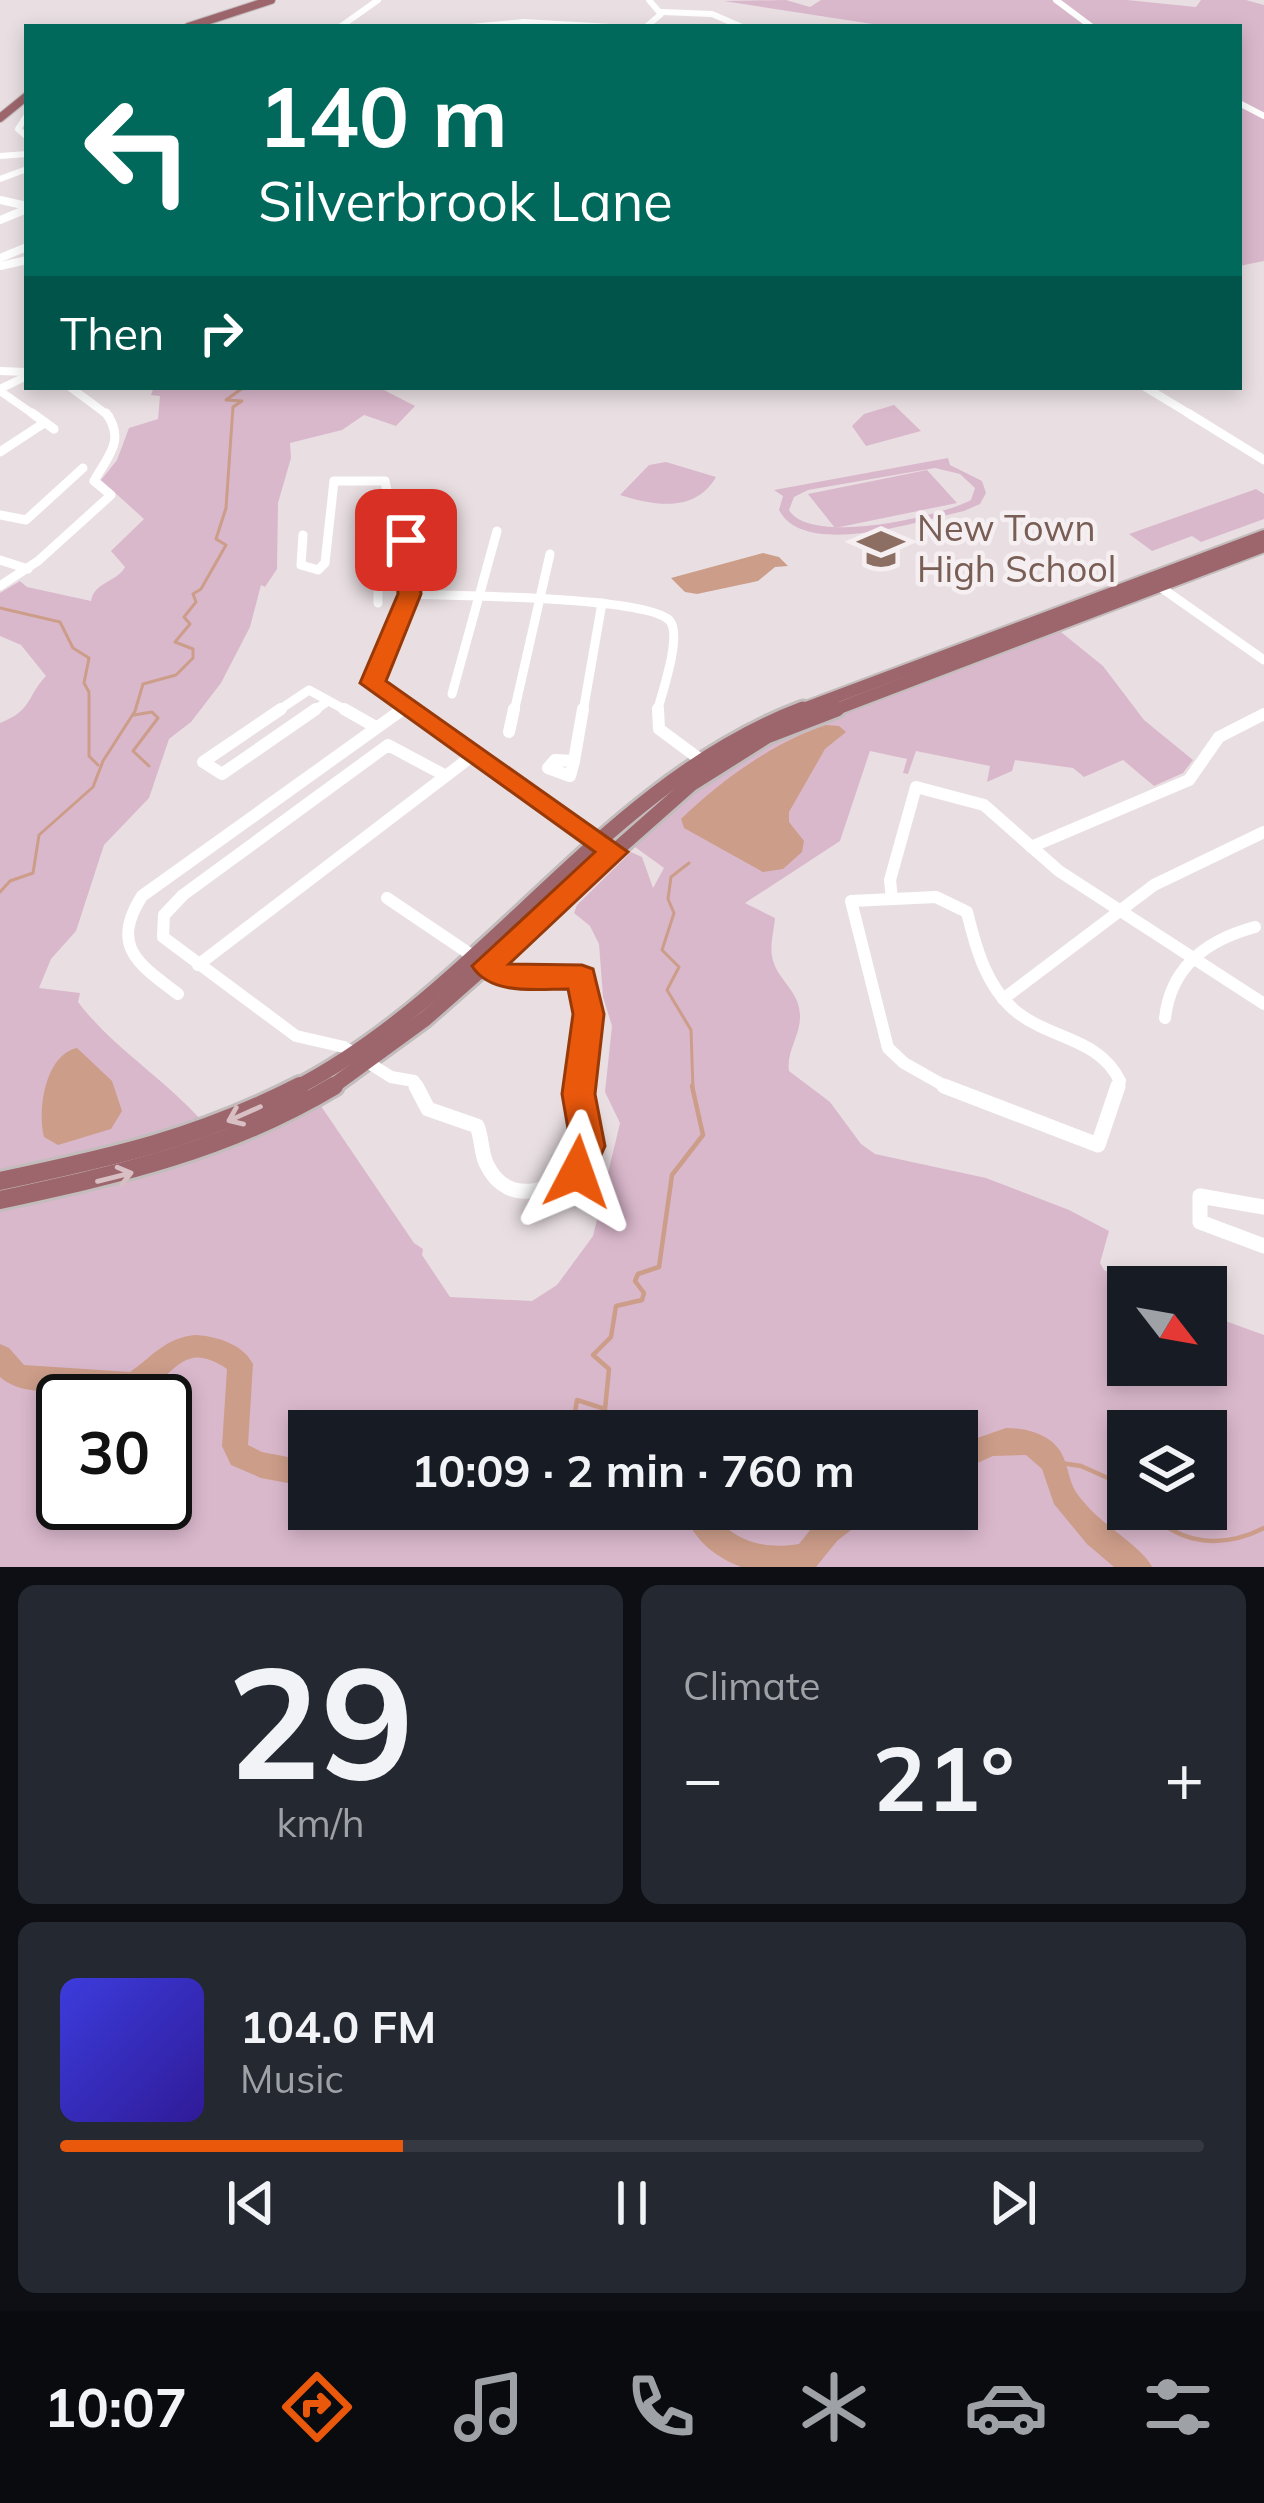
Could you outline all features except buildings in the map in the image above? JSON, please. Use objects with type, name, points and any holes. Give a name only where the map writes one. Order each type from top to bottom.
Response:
[{"type":"main road","points":[[197,24],[271,0]]},
{"type":"main road","points":[[0,118],[24,98]]},
{"type":"main road","points":[[0,1200],[103,1180],[199,1151],[288,1112],[364,1057],[480,961],[706,764],[797,722],[1264,536]]},
{"type":"main road","points":[[1154,582],[1264,547]]},
{"type":"main road","points":[[0,1181],[104,1162],[196,1134],[364,1057]]},
{"type":"street","points":[[344,24],[378,0]]},
{"type":"street","points":[[649,0],[662,12],[712,14],[739,24]]},
{"type":"street","points":[[1056,0],[1088,24]]},
{"type":"street","points":[[649,24],[662,12]]},
{"type":"street","points":[[0,390],[49,426],[6,441],[0,452]]},
{"type":"street","points":[[0,586],[28,569],[111,495],[94,481],[115,448],[113,423],[103,409],[74,390]]},
{"type":"street","points":[[1150,390],[1264,460]]},
{"type":"street","points":[[0,515],[26,520],[83,468]]},
{"type":"street","points":[[303,536],[301,565],[318,570],[325,562],[334,481],[385,482],[388,507],[410,550],[410,594],[372,683],[608,847]]},
{"type":"street","points":[[378,603],[378,533],[398,527]]},
{"type":"street","points":[[452,694],[497,531]]},
{"type":"street","points":[[509,732],[550,554]]},
{"type":"street","points":[[0,560],[28,569]]},
{"type":"street","points":[[1154,582],[1264,660]]},
{"type":"street","points":[[410,594],[646,608],[670,622],[676,635],[657,723],[668,740],[706,764]]},
{"type":"street","points":[[574,761],[602,603]]},
{"type":"street","points":[[328,701],[222,774],[202,762],[309,690],[374,726]]},
{"type":"street","points":[[178,994],[132,956],[126,930],[134,907],[155,884],[409,705]]},
{"type":"street","points":[[1031,847],[1189,780],[1219,737],[1264,714]]},
{"type":"street","points":[[387,898],[501,974],[582,977],[589,1014],[578,1094],[587,1156],[566,1182],[543,1191],[508,1186],[484,1162],[477,1126],[428,1109],[414,1081],[391,1077],[364,1057],[296,1036],[163,937],[164,915],[183,895],[388,745],[446,776]]},
{"type":"street","points":[[198,965],[476,753]]},
{"type":"street","points":[[892,899],[890,880],[916,787],[984,805],[1031,847],[1120,911],[1264,1004]]},
{"type":"street","points":[[1003,999],[1178,871],[1264,832]]},
{"type":"street","points":[[935,897],[961,906],[991,985],[1003,999],[1038,1027],[1105,1056],[1118,1073],[1118,1090],[1098,1144],[932,1080],[898,1061],[880,1030],[850,901],[935,897]]},
{"type":"street","points":[[1165,1018],[1172,979],[1225,935],[1256,927]]},
{"type":"street","points":[[1264,1207],[1200,1196],[1200,1222],[1264,1246]]},
{"type":"shaded area","points":[[786,0],[810,7],[821,0],[1127,0],[1196,7],[1201,0],[1246,0],[1264,5],[1264,261],[1242,265],[1242,24],[873,24],[724,1]]},
{"type":"shaded area","points":[[153,390],[384,390],[415,406],[396,426],[364,415],[342,430],[290,443],[291,458],[278,503],[277,569],[265,587],[261,585],[250,627],[221,683],[191,722],[169,739],[149,798],[104,845],[76,931],[51,959],[39,988],[80,993],[78,1002],[92,1019],[203,1122],[73,1159],[0,1172],[0,723],[24,708],[46,676],[21,645],[0,636],[0,593],[20,581],[27,587],[91,601],[96,590],[125,567],[111,551],[144,519],[101,480],[117,460],[129,428],[158,419],[160,396],[151,395]]},
{"type":"shaded area","points":[[894,405],[921,431],[866,446],[852,426],[864,414]]},
{"type":"shaded area","points":[[948,458],[950,465],[982,481],[986,493],[980,504],[964,511],[838,535],[793,525],[779,510],[783,496],[774,490]],"holes":[[[935,468],[960,474],[975,488],[971,500],[905,520],[822,526],[802,521],[789,510],[794,497],[808,490]]]},
{"type":"shaded area","points":[[666,462],[716,477],[697,497],[673,504],[620,495],[649,465]]},
{"type":"shaded area","points":[[927,470],[957,503],[835,528],[808,494]]},
{"type":"shaded area","points":[[1256,489],[1264,494],[1264,519],[1201,542],[1192,536],[1152,551],[1129,534]]},
{"type":"shaded area","points":[[763,553],[779,557],[788,566],[775,567],[758,581],[697,594],[685,592],[671,578]]},
{"type":"shaded area","points":[[1056,628],[1103,666],[1144,720],[1193,760],[1183,773],[1154,786],[1123,760],[1084,777],[1073,768],[1015,760],[1012,771],[987,782],[990,766],[916,751],[908,774],[903,773],[907,759],[870,751],[840,841],[745,903],[775,918],[772,956],[799,1006],[789,1071],[830,1102],[861,1144],[875,1154],[986,1178],[1109,1231],[1100,1263],[1107,1272],[1107,1386],[1227,1386],[1227,1322],[1264,1335],[1264,1567],[0,1567],[0,1208],[164,1169],[321,1106],[414,1243],[423,1249],[422,1255],[450,1297],[532,1301],[557,1285],[593,1236],[620,1123],[605,1092],[612,1026],[603,997],[599,944],[590,926],[574,913],[631,852],[642,857],[653,888],[664,868],[635,847],[710,779],[772,738]]},
{"type":"shaded area","points":[[826,725],[846,732],[825,749],[789,812],[789,822],[804,841],[802,852],[783,869],[763,872],[684,828],[681,819],[730,777],[768,752]]},
{"type":"shaded area","points":[[77,1048],[112,1081],[122,1111],[111,1129],[58,1145],[44,1137],[43,1099],[57,1061]]},
{"type":"waterway","points":[[0,892],[10,881],[33,873],[39,835],[93,787],[103,761],[135,711],[143,684],[176,675],[193,658],[193,649],[175,642],[190,624],[184,617],[196,602],[193,594],[201,589],[226,545],[216,539],[226,508],[233,407],[242,401],[226,400],[240,390]]},
{"type":"waterway","points":[[0,608],[60,622],[73,648],[89,658],[84,683],[89,692],[89,756],[98,765]]},
{"type":"waterway","points":[[134,715],[152,712],[158,718],[133,751],[149,766]]},
{"type":"waterway","points":[[689,863],[671,877],[668,899],[674,913],[662,950],[679,967],[667,990],[691,1030],[693,1089]]},
{"type":"waterway","points":[[575,1410],[577,1400],[605,1409],[609,1369],[593,1355],[611,1337],[616,1306],[642,1300],[644,1293],[635,1281],[638,1274],[659,1267],[672,1175],[703,1135],[692,1086]]},
{"type":"waterway","points":[[0,1356],[11,1372],[23,1377],[130,1384],[177,1350],[215,1349],[240,1364],[235,1446],[240,1456],[288,1470]]},
{"type":"waterway","points":[[978,1449],[1018,1441],[1041,1450],[1053,1464],[1061,1491],[1078,1516],[1138,1567]]},
{"type":"waterway","points":[[1054,1462],[1081,1466],[1107,1478]]},
{"type":"waterway","points":[[1173,1530],[1218,1541],[1264,1528]]},
{"type":"waterway","points":[[708,1530],[741,1553],[774,1560],[807,1557],[828,1530]]},
{"type":"place","name":"New Town High School","points":[[881,549]]},
{"type":"route","points":[[406,540],[411,558],[410,594],[372,683],[614,852],[487,966],[521,977],[582,977],[589,1014],[578,1094],[588,1146],[577,1172]]}]
